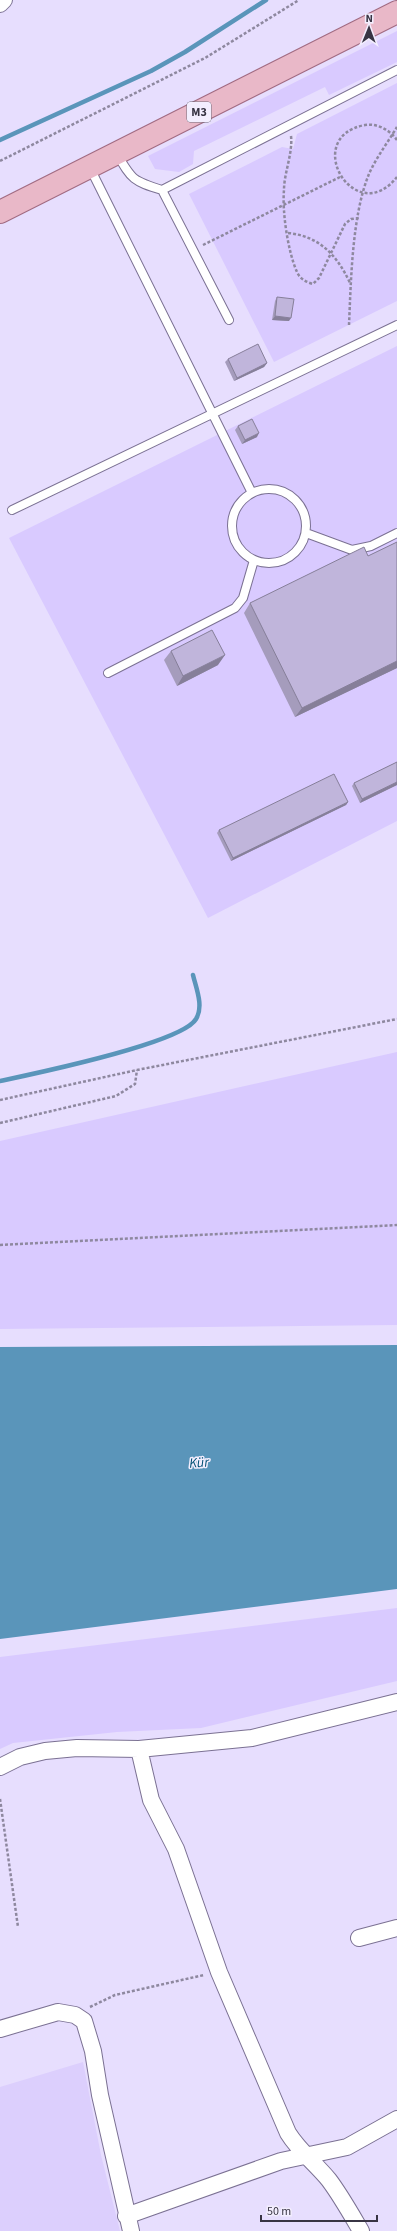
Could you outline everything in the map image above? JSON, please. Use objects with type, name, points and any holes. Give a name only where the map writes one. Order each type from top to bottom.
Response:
[{"type":"main road","name":"M3","points":[[0,212],[397,12]]},
{"type":"street","points":[[0,4],[4,0]]},
{"type":"street","points":[[0,1768],[20,1757],[44,1751],[77,1748],[139,1749],[252,1738],[397,1702]]},
{"type":"street","points":[[139,1749],[151,1800],[184,1868],[219,1972],[288,2133],[296,2145],[331,2182],[361,2231]]},
{"type":"street","points":[[359,1938],[397,1928]]},
{"type":"street","points":[[0,2029],[58,2012],[75,2015],[84,2021],[93,2051],[126,2216],[131,2231]]},
{"type":"street","points":[[126,2216],[281,2160],[308,2156],[347,2147],[397,2119]]},
{"type":"lane","points":[[117,154],[130,176],[137,182],[162,190],[397,70]]},
{"type":"lane","points":[[90,167],[252,493]]},
{"type":"lane","points":[[162,190],[229,320]]},
{"type":"lane","points":[[12,510],[397,325]]},
{"type":"lane","points":[[263,489],[275,489],[291,496],[302,510],[306,521],[306,533],[296,552],[287,559],[265,563],[254,560],[244,553],[237,544],[233,533],[232,521],[242,500],[252,493],[263,489]]},
{"type":"lane","points":[[306,533],[352,550],[371,546],[397,533]]},
{"type":"lane","points":[[108,673],[235,608],[243,598],[254,560]]},
{"type":"path","points":[[0,161],[205,58],[299,0]]},
{"type":"path","points":[[397,140],[393,134],[381,126],[367,124],[353,128],[342,137],[336,150],[335,164],[340,177],[350,187],[363,192],[378,192],[391,185],[397,177]]},
{"type":"path","points":[[287,126],[291,142],[284,190],[284,205],[288,233],[297,273],[305,282],[313,284],[319,278],[345,224],[351,219],[359,218]]},
{"type":"path","points":[[349,324],[352,260],[363,192],[370,174],[397,127]]},
{"type":"path","points":[[193,250],[340,177]]},
{"type":"path","points":[[288,233],[313,238],[343,267],[351,285]]},
{"type":"path","points":[[0,1100],[137,1070],[397,1019]]},
{"type":"path","points":[[0,1123],[116,1096],[135,1084],[137,1070]]},
{"type":"path","points":[[0,1244],[397,1225]]},
{"type":"path","points":[[0,1799],[18,1927]]},
{"type":"path","points":[[75,2015],[115,1995],[219,1972]]},
{"type":"shaded area","points":[[397,31],[397,62],[329,95],[325,87],[194,151],[193,164],[179,172],[155,169],[148,156]]},
{"type":"shaded area","points":[[397,83],[397,301],[274,362],[189,194],[282,147],[293,149],[297,134]]},
{"type":"shaded area","points":[[397,346],[397,821],[208,918],[9,538]]},
{"type":"shaded area","points":[[397,1052],[397,1325],[0,1329],[0,1141]]},
{"type":"shaded area","points":[[397,1608],[397,1681],[201,1728],[117,1732],[13,1743],[0,1749],[0,1657]]},
{"type":"shaded area","points":[[83,2062],[101,2155],[120,2231],[0,2231],[0,2087]]},
{"type":"water","name":"Kür","points":[[397,1345],[397,1589],[0,1639],[0,1347]]},
{"type":"building","points":[[277,297],[294,299],[291,318],[275,316]]},
{"type":"building","points":[[258,344],[267,363],[237,378],[228,359]]},
{"type":"building","points":[[252,419],[259,433],[245,440],[238,426]]},
{"type":"building","points":[[397,542],[397,661],[302,708],[250,603],[364,547],[368,556]]},
{"type":"building","points":[[212,630],[225,655],[183,676],[171,651]]},
{"type":"building","points":[[397,762],[397,782],[362,799],[354,783]]},
{"type":"building","points":[[334,774],[348,802],[233,858],[219,830]]},
{"type":"waterway","points":[[0,140],[151,71],[185,52],[266,0]]},
{"type":"waterway","points":[[0,1081],[73,1065],[137,1047],[164,1038],[185,1028],[196,1019],[199,1008],[199,997],[193,975]]}]
